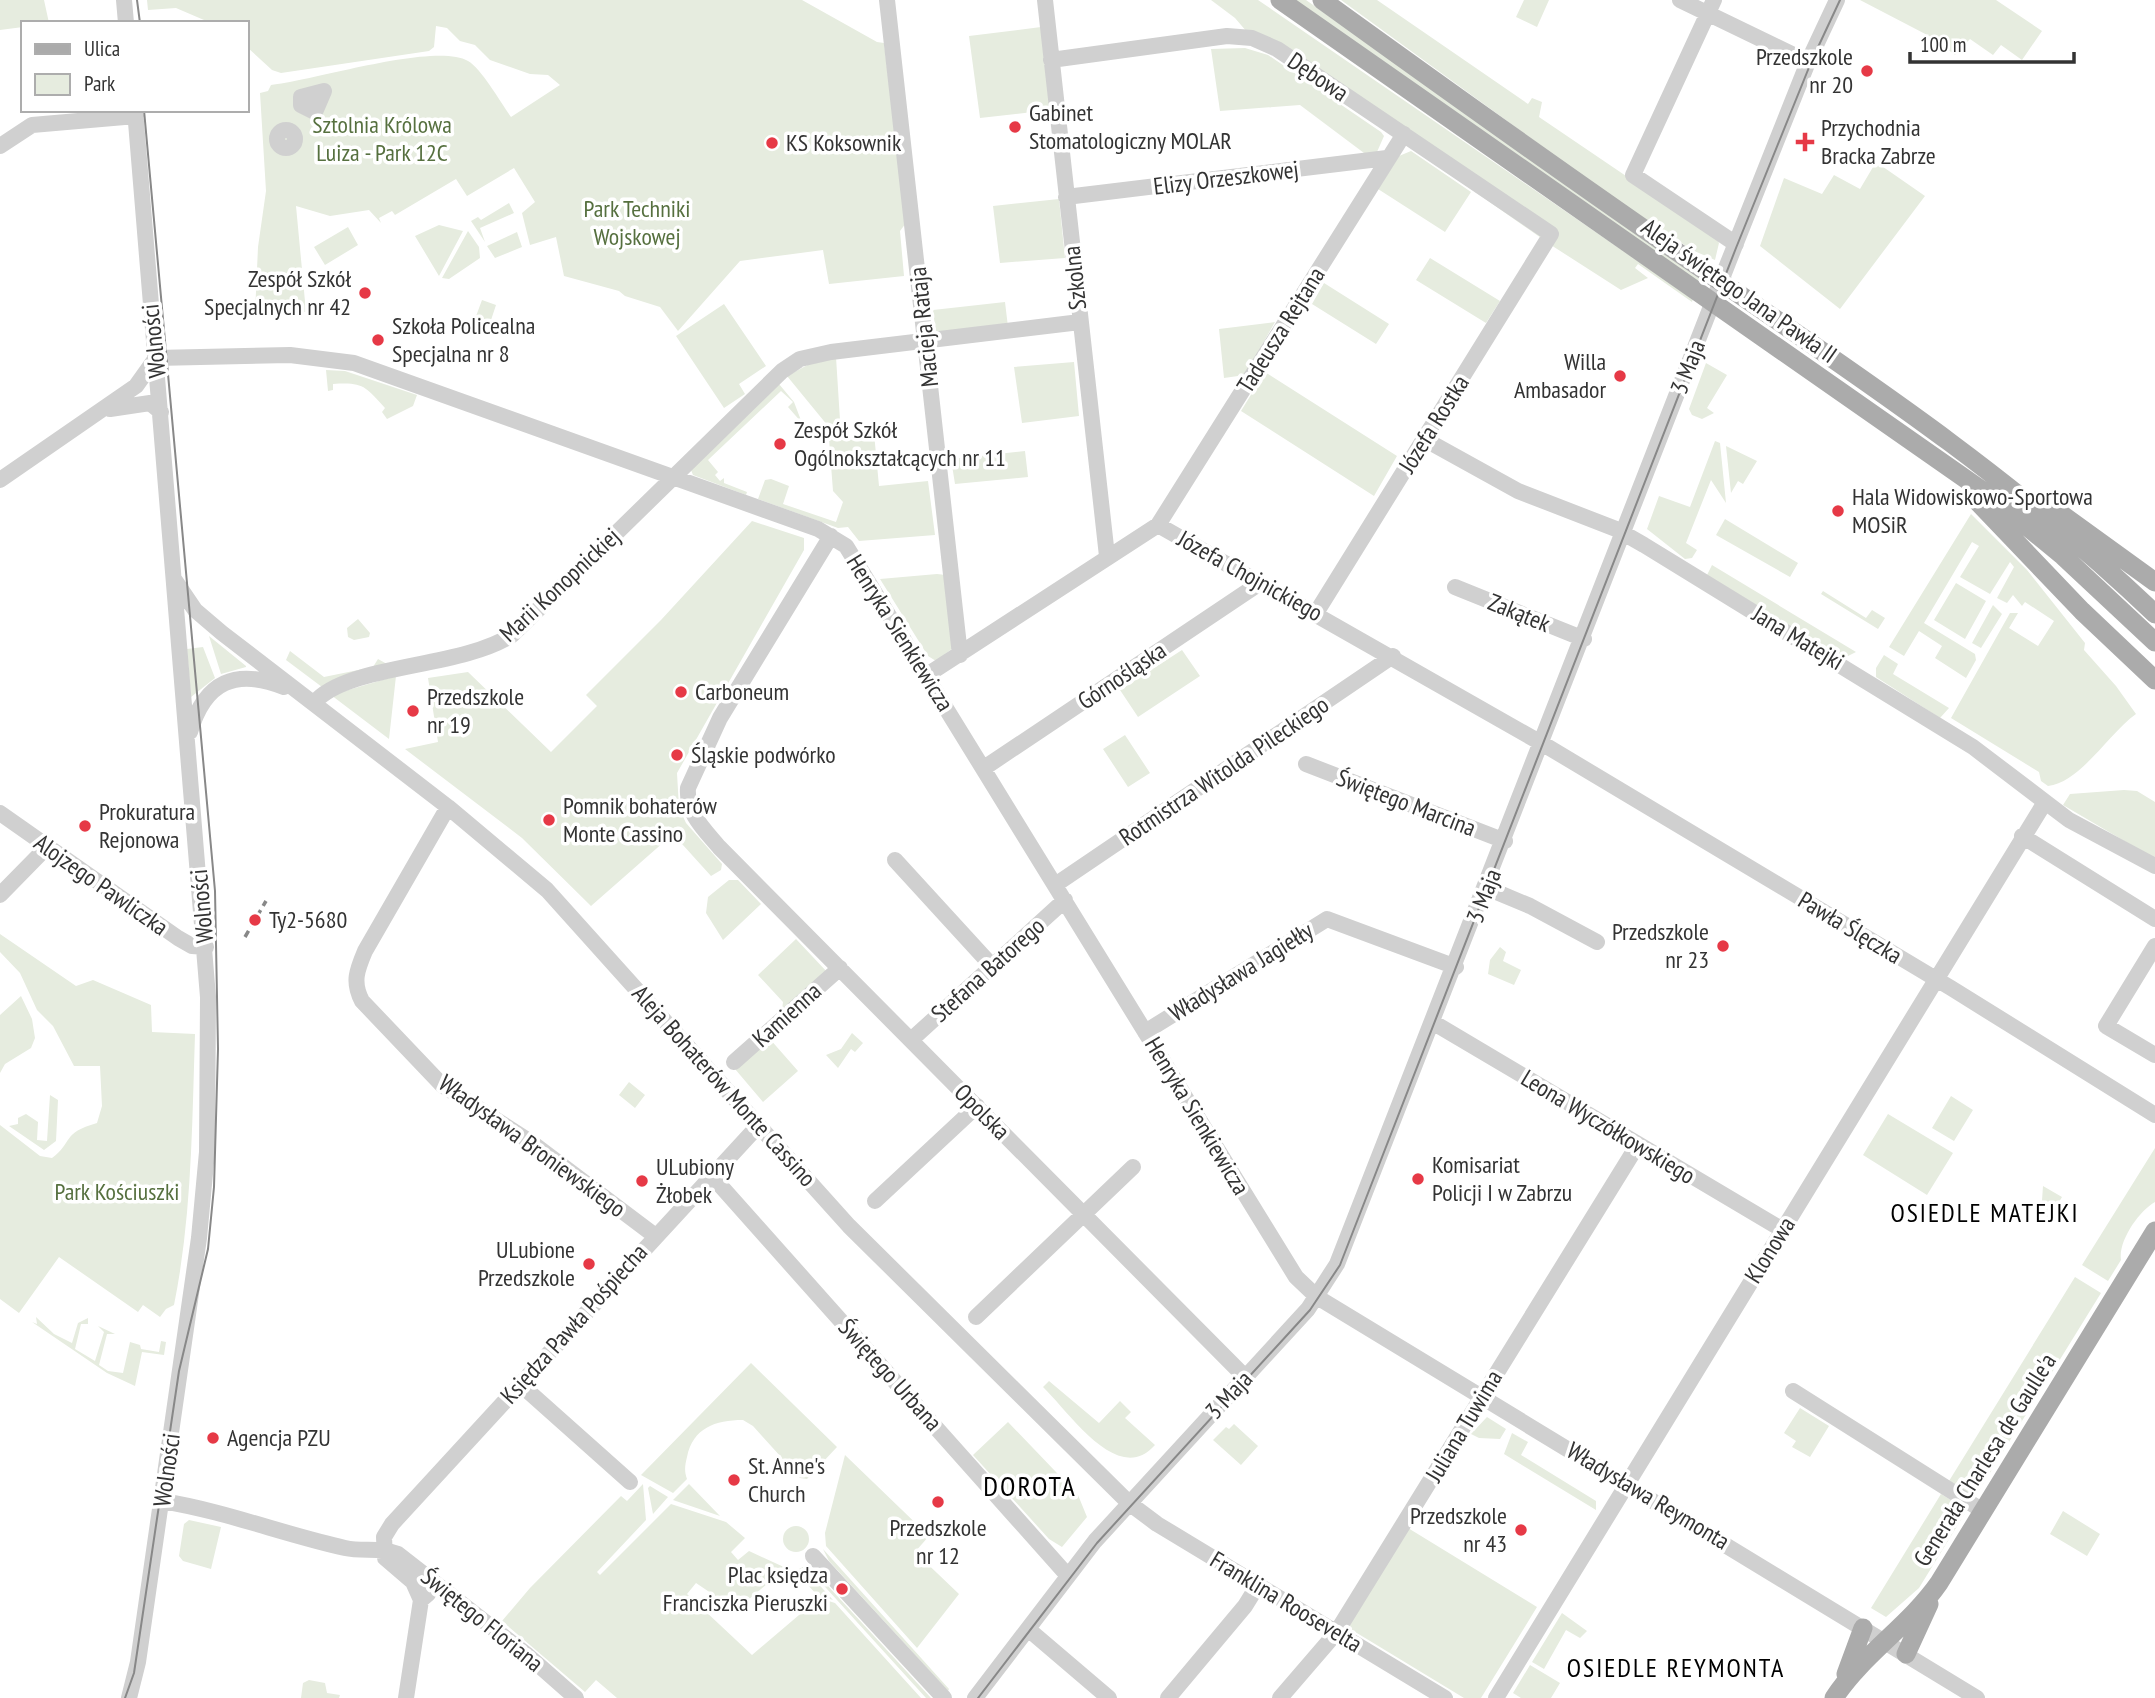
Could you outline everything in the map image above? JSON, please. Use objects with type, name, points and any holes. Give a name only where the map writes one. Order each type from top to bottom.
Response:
[{"type":"main road","name":"Aleja świętego Jana Pawła II","points":[[1279,0],[1894,428],[2024,522],[2155,642]]},
{"type":"main road","name":"Aleja świętego Jana Pawła II","points":[[1322,0],[1543,160],[1936,430],[2063,530],[2155,614]]},
{"type":"main road","points":[[1894,428],[2002,523],[2082,611],[2155,680]]},
{"type":"main road","points":[[1936,430],[2074,522],[2155,582]]},
{"type":"main road","name":"Generała Charlesa de Gaulle'a","points":[[1839,1692],[1939,1583],[2155,1231]]},
{"type":"main road","points":[[1906,1654],[1939,1583]]},
{"type":"main road","points":[[1839,1692],[1863,1628]]},
{"type":"street","points":[[124,0],[126,21]]},
{"type":"street","name":"Macieja Rataja","points":[[887,0],[960,655]]},
{"type":"street","name":"Szkolna","points":[[1045,0],[1107,556]]},
{"type":"street","points":[[1680,0],[1711,6],[1808,62]]},
{"type":"street","name":"3 Maja","points":[[975,1698],[1068,1576],[1129,1503],[1317,1297],[1338,1264],[1487,888],[1736,244],[1808,62],[1837,0]]},
{"type":"street","points":[[1711,6],[1633,175],[1736,244]]},
{"type":"street","name":"Dębowa","points":[[1051,60],[1227,36],[1252,38],[1277,49],[1550,234]]},
{"type":"street","points":[[0,146],[32,125],[135,113]]},
{"type":"street","name":"Wolności","points":[[129,1698],[138,1662],[162,1501],[204,1192],[208,1107],[206,947],[135,113]]},
{"type":"street","name":"Tadeusza Rejtana","points":[[1158,525],[1404,134]]},
{"type":"street","name":"Elizy Orzeszkowej","points":[[1066,197],[1387,158]]},
{"type":"street","name":"Józefa Rostka","points":[[1316,614],[1550,234]]},
{"type":"street","name":"Marii Konopnickiej","points":[[314,704],[324,692],[344,682],[449,660],[506,639],[782,371],[800,359],[831,352],[1080,322]]},
{"type":"street","name":"Henryka Sienkiewicza","points":[[156,358],[290,355],[341,359],[831,536],[846,546],[1296,1277],[1317,1297]]},
{"type":"street","points":[[0,480],[136,386],[156,358]]},
{"type":"street","points":[[94,413],[150,403],[161,412]]},
{"type":"street","name":"Jana Matejki","points":[[1424,439],[1518,491],[1625,534],[1962,740],[2090,832],[2155,866]]},
{"type":"street","name":"Józefa Chojnickiego","points":[[927,675],[1158,525],[1393,656],[1543,744]]},
{"type":"street","name":"Opolska","points":[[831,536],[720,718],[692,779],[687,800],[698,822],[719,846],[1245,1377]]},
{"type":"street","name":"Aleja Bohaterów Monte Cassino","points":[[174,579],[189,603],[213,625],[449,807],[556,900],[849,1226],[1129,1503]]},
{"type":"street","name":"Górnośląska","points":[[984,768],[1260,583]]},
{"type":"street","name":"Zakątek","points":[[1455,587],[1584,639]]},
{"type":"street","points":[[178,631],[185,620],[191,617],[213,625]]},
{"type":"street","name":"Rotmistrza Witolda Pileckiego","points":[[1055,885],[1393,656]]},
{"type":"street","name":"Aleja Bohaterów Monte Cassino","points":[[188,749],[193,720],[203,702],[219,686],[231,680],[256,678],[299,693]]},
{"type":"street","name":"Pawła Ślęczka","points":[[1543,744],[1935,979],[2155,1115]]},
{"type":"street","name":"Świętego Marcina","points":[[1306,764],[1505,841]]},
{"type":"street","name":"Klonowa","points":[[1496,1698],[2045,802]]},
{"type":"street","name":"Władysława Broniewskiego","points":[[449,807],[365,951],[355,980],[362,1001],[442,1085],[532,1143],[654,1235]]},
{"type":"street","name":"Alojzego Pawliczka","points":[[0,813],[178,939],[192,946],[206,947]]},
{"type":"street","points":[[2022,836],[2155,919]]},
{"type":"street","points":[[0,895],[47,847]]},
{"type":"street","points":[[895,860],[992,966]]},
{"type":"street","points":[[1487,888],[1530,906],[1597,942]]},
{"type":"street","name":"Stefana Batorego","points":[[911,1040],[1065,901]]},
{"type":"street","name":"Władysława Jagiełły","points":[[1145,1032],[1327,919],[1456,967]]},
{"type":"street","points":[[2155,946],[2106,1026],[2155,1055]]},
{"type":"street","name":"Kamienna","points":[[734,1062],[840,968]]},
{"type":"street","name":"Leona Wyczółkowskiego","points":[[1434,1023],[1637,1146],[1783,1230]]},
{"type":"street","points":[[875,1201],[977,1106]]},
{"type":"street","name":"Księdza Pawła Pośpiecha","points":[[383,1549],[384,1537],[392,1524],[654,1235],[758,1126]]},
{"type":"street","name":"Juliana Tuwima","points":[[1280,1698],[1336,1633],[1637,1146]]},
{"type":"street","points":[[976,1318],[1133,1167]]},
{"type":"street","name":"Świętego Urbana","points":[[710,1175],[1068,1576]]},
{"type":"street","name":"Władysława Reymonta","points":[[1317,1297],[1483,1395],[1977,1698]]},
{"type":"street","points":[[520,1384],[630,1482]]},
{"type":"street","points":[[1793,1391],[1983,1511]]},
{"type":"street","points":[[162,1501],[356,1550],[383,1549]]},
{"type":"street","name":"Franklina Roosevelta","points":[[1129,1503],[1445,1698]]},
{"type":"street","name":"Księdza Pawła Pośpiecha","points":[[356,1550],[392,1524]]},
{"type":"street","name":"Świętego Floriana","points":[[383,1549],[398,1554],[450,1594],[576,1698]]},
{"type":"street","name":"Świętego Floriana","points":[[383,1549],[387,1562],[414,1582],[422,1600]]},
{"type":"street","points":[[813,1556],[944,1698]]},
{"type":"street","points":[[1168,1698],[1245,1605],[1258,1585]]},
{"type":"street","points":[[407,1698],[422,1600],[436,1590],[450,1594]]},
{"type":"street","points":[[1028,1629],[1109,1698]]},
{"type":"green space","points":[[0,0],[44,0],[49,21],[21,21],[21,27],[0,30]]},
{"type":"green space","points":[[147,0],[802,0],[877,42],[884,43],[906,223],[900,231],[904,276],[829,284],[823,250],[740,261],[678,331],[660,307],[625,296],[619,291],[564,276],[556,237],[530,245],[522,213],[535,202],[514,168],[467,196],[456,179],[395,215],[392,211],[379,218],[381,223],[369,210],[330,216],[296,206],[306,312],[255,314],[258,247],[266,191],[260,93],[268,91],[271,85],[373,64],[429,56],[452,56],[468,61],[485,78],[511,117],[560,85],[548,75],[530,74],[490,60],[475,45],[460,41],[447,28],[436,26],[434,47],[429,51],[281,73],[272,70],[248,48],[248,21],[206,21],[176,8],[148,10]]},
{"type":"green space","points":[[1211,0],[1258,0],[1693,299],[1692,302],[1638,264],[1635,268],[1648,278],[1621,290],[1554,247],[1247,32],[1235,18]]},
{"type":"green space","points":[[1295,0],[1306,0],[1701,280],[1699,283]]},
{"type":"green space","points":[[1341,0],[1377,0],[1528,104],[1532,98],[1542,102],[1539,117],[1716,237],[1719,243],[1715,260],[1692,250],[1602,190]]},
{"type":"green space","points":[[1524,0],[1549,0],[1537,27],[1516,17]]},
{"type":"green space","points":[[1860,0],[1996,0],[2042,31],[2022,60],[2001,45],[1993,55],[1970,39],[1955,55],[1933,38]]},
{"type":"green space","points":[[1041,27],[1050,110],[980,118],[969,36]]},
{"type":"green space","points":[[1245,48],[1268,55],[1381,132],[1384,136],[1377,152],[1368,156],[1300,105],[1220,111],[1211,49]]},
{"type":"green space","points":[[1411,151],[1471,192],[1445,232],[1378,189],[1399,156]]},
{"type":"green space","points":[[1876,162],[1925,196],[1840,309],[1760,246],[1784,178],[1822,194],[1834,175],[1860,189]]},
{"type":"green space","points":[[1059,199],[1065,258],[1000,263],[993,206]]},
{"type":"green space","points":[[509,203],[514,213],[480,228],[485,242],[471,221],[478,217],[481,220]]},
{"type":"green space","points":[[439,225],[463,231],[439,276],[415,236]]},
{"type":"green space","points":[[348,227],[358,245],[325,265],[314,247]]},
{"type":"green space","points":[[468,231],[479,247],[480,258],[449,279],[442,278]]},
{"type":"green space","points":[[517,232],[522,247],[495,258],[487,246]]},
{"type":"green space","points":[[1430,258],[1500,301],[1486,323],[1416,280]]},
{"type":"green space","points":[[1324,283],[1389,324],[1376,344],[1312,304]]},
{"type":"green space","points":[[482,300],[496,305],[487,332],[472,327]]},
{"type":"green space","points":[[1005,302],[1008,327],[936,335],[933,310]]},
{"type":"green space","points":[[724,304],[766,366],[739,384],[745,394],[724,408],[676,336]]},
{"type":"green space","points":[[1275,322],[1245,375],[1224,378],[1219,329]]},
{"type":"green space","points":[[836,357],[841,436],[874,433],[879,486],[928,481],[935,535],[859,541],[848,527],[838,528],[758,499],[765,480],[771,479],[789,486],[783,504],[836,522],[843,502],[833,491],[828,426],[787,376],[815,361]]},
{"type":"green space","points":[[1074,362],[1079,416],[1022,423],[1014,367]]},
{"type":"green space","points":[[1706,363],[1727,375],[1707,408],[1714,413],[1702,419],[1692,415],[1689,409]]},
{"type":"green space","points":[[326,370],[345,371],[417,395],[413,406],[387,419],[382,412],[385,408],[363,387],[333,384],[333,390],[328,391]]},
{"type":"green space","points":[[1265,372],[1397,456],[1374,496],[1241,411]]},
{"type":"green space","points":[[779,384],[794,402],[802,423],[788,407],[793,402],[781,391],[708,460],[718,472],[715,475],[720,481],[724,478],[724,483],[747,492],[746,495],[693,475],[691,470]]},
{"type":"green space","points":[[1715,441],[1720,443],[1726,503],[1711,480],[1686,543],[1697,550],[1692,558],[1685,559],[1647,529],[1659,496],[1690,507]]},
{"type":"green space","points":[[1726,446],[1757,461],[1743,484],[1738,481],[1731,493]]},
{"type":"green space","points":[[1025,451],[1028,477],[955,484],[951,459]]},
{"type":"green space","points":[[1971,514],[2027,570],[2085,643],[2084,650],[2116,686],[2136,714],[2083,767],[2060,783],[2048,786],[2041,781],[2039,772],[1951,718],[2010,613],[2018,613],[2009,628],[2038,646],[2054,621],[2025,602],[2022,606],[2013,595],[2007,603],[1997,598],[2014,567],[2010,562],[1990,594],[1960,577],[1979,546],[1972,542],[1924,623],[1975,654],[1976,660],[1966,678],[1935,658],[1942,646],[1919,631],[1904,656],[1889,647]]},
{"type":"green space","points":[[1725,519],[1798,563],[1790,577],[1716,535]]},
{"type":"green space","points":[[752,521],[804,538],[804,550],[677,773],[679,808],[686,823],[722,864],[721,870],[711,876],[673,834],[591,906],[522,838],[405,749],[438,742],[428,678],[468,672],[551,752],[597,706],[586,695],[661,620]]},
{"type":"green space","points":[[1712,565],[1856,652],[1844,658],[1826,648],[1707,575]]},
{"type":"green space","points":[[946,575],[953,648],[936,661],[928,656],[880,579]]},
{"type":"green space","points":[[1956,583],[1986,601],[1965,639],[1934,620]]},
{"type":"green space","points":[[1823,591],[1866,618],[1872,610],[1885,618],[1878,629],[1821,594]]},
{"type":"green space","points":[[1993,605],[2002,614],[1981,648],[1972,643]]},
{"type":"green space","points":[[358,619],[370,633],[369,637],[354,640],[348,637],[347,628]]},
{"type":"green space","points":[[209,636],[246,666],[246,667],[221,674]]},
{"type":"green space","points":[[203,647],[215,678],[191,697],[187,649]]},
{"type":"green space","points":[[1182,650],[1200,676],[1138,717],[1120,690]]},
{"type":"green space","points":[[290,651],[324,677],[373,667],[378,659],[387,664],[322,687],[286,660]]},
{"type":"green space","points":[[1884,655],[1898,664],[1893,674],[1949,708],[1940,718],[1876,677],[1876,668]]},
{"type":"green space","points":[[396,676],[389,739],[331,695]]},
{"type":"green space","points":[[1125,735],[1150,773],[1128,787],[1103,749]]},
{"type":"green space","points":[[2137,791],[2155,802],[2155,859],[2063,805],[2070,794]]},
{"type":"green space","points":[[729,880],[738,880],[761,904],[723,940],[706,913],[708,897]]},
{"type":"green space","name":"Park Kościuszki","points":[[0,934],[76,986],[93,980],[151,1005],[152,1032],[195,1034],[190,1170],[180,1272],[174,1305],[166,1309],[160,1317],[143,1305],[138,1312],[59,1257],[19,1313],[0,1299],[0,1125],[40,1156],[52,1158],[72,1135],[97,1123],[102,1106],[100,1066],[74,1066],[53,1026],[37,1010],[20,973],[0,952]]},
{"type":"green space","points":[[796,939],[828,973],[782,1010],[783,1002],[758,975]]},
{"type":"green space","points":[[1500,947],[1506,952],[1503,961],[1521,970],[1514,985],[1488,974],[1490,960]]},
{"type":"green space","points":[[21,996],[32,1019],[35,1038],[31,1048],[5,1064],[0,1073],[0,1015]]},
{"type":"green space","points":[[852,1033],[863,1043],[855,1052],[851,1049],[838,1068],[826,1055],[841,1049]]},
{"type":"green space","points":[[769,1038],[798,1071],[763,1102],[735,1069]]},
{"type":"green space","points":[[629,1082],[645,1095],[635,1108],[619,1095]]},
{"type":"green space","points":[[50,1095],[58,1100],[56,1141],[44,1150],[9,1126],[18,1124],[18,1118],[26,1114],[38,1122],[37,1140],[47,1141]]},
{"type":"green space","points":[[1951,1096],[1973,1110],[1954,1141],[1932,1128]]},
{"type":"green space","points":[[1888,1114],[1953,1153],[1927,1195],[1863,1155]]},
{"type":"green space","points":[[2155,1148],[2155,1202],[2131,1227],[2123,1244],[2121,1260],[2108,1281],[2082,1265]]},
{"type":"green space","points":[[2043,1186],[2062,1197],[2049,1219],[2041,1215]]},
{"type":"green space","points":[[2075,1277],[2101,1293],[1975,1497],[1949,1481]]},
{"type":"green space","points":[[36,1317],[54,1334],[72,1343],[78,1323],[88,1318],[88,1324],[81,1324],[75,1349],[95,1361],[104,1332],[98,1326],[115,1334],[107,1334],[99,1365],[108,1371],[123,1373],[130,1342],[140,1345],[141,1349],[159,1352],[161,1341],[166,1342],[164,1355],[142,1352],[135,1386],[107,1373],[32,1322],[37,1324]]},
{"type":"green space","points":[[751,1363],[837,1447],[807,1479],[800,1478],[753,1426],[743,1420],[715,1424],[694,1439],[685,1468],[687,1479],[673,1493],[641,1475]]},
{"type":"green space","points":[[1049,1381],[1099,1423],[1120,1401],[1131,1412],[1125,1418],[1155,1445],[1141,1456],[1126,1457],[1110,1452],[1095,1442],[1043,1387]]},
{"type":"green space","points":[[1800,1408],[1829,1426],[1810,1457],[1792,1447],[1796,1441],[1784,1433]]},
{"type":"green space","points":[[1487,1417],[1506,1429],[1500,1439],[1479,1438],[1471,1434]]},
{"type":"green space","points":[[1008,1422],[1078,1495],[1087,1517],[1062,1547],[1049,1539],[973,1455]]},
{"type":"green space","points":[[1234,1424],[1258,1446],[1241,1465],[1213,1440],[1226,1427],[1229,1429]]},
{"type":"green space","points":[[1512,1433],[1528,1442],[1521,1455],[1596,1501],[1596,1510],[1504,1454]]},
{"type":"green space","points":[[845,1455],[929,1536],[915,1552],[959,1594],[917,1648],[826,1546],[825,1533]]},
{"type":"green space","points":[[643,1484],[646,1520],[597,1572],[600,1575],[671,1504],[726,1522],[745,1538],[731,1552],[738,1560],[749,1551],[786,1568],[736,1610],[696,1583],[687,1594],[752,1655],[819,1598],[835,1603],[921,1698],[617,1698],[596,1680],[585,1692],[502,1621],[530,1588],[621,1496],[627,1501]]},
{"type":"green space","points":[[689,1484],[720,1516],[673,1500]]},
{"type":"green space","points":[[650,1486],[668,1497],[653,1514],[648,1488]]},
{"type":"green space","points":[[1941,1494],[1967,1510],[1919,1588],[1886,1617],[1871,1608]]},
{"type":"green space","points":[[2063,1511],[2100,1534],[2087,1556],[2050,1534]]},
{"type":"green space","points":[[189,1520],[221,1527],[211,1569],[183,1561],[179,1556],[184,1524]]},
{"type":"green space","points":[[796,1526],[805,1530],[809,1539],[805,1548],[796,1552],[787,1548],[783,1539],[787,1530]]},
{"type":"green space","points":[[1408,1528],[1537,1607],[1481,1698],[1464,1698],[1347,1627]]},
{"type":"green space","points":[[823,1549],[949,1689],[948,1691],[829,1561]]},
{"type":"green space","points":[[803,1567],[833,1600],[817,1595],[795,1571]]},
{"type":"green space","points":[[807,1567],[817,1574],[931,1698],[926,1698]]},
{"type":"green space","points":[[1562,1613],[1587,1631],[1580,1638],[1566,1630],[1544,1669],[1532,1662]]},
{"type":"green space","points":[[1530,1665],[1560,1683],[1551,1698],[1521,1698],[1513,1693]]},
{"type":"green space","points":[[309,1680],[325,1683],[327,1693],[340,1695],[339,1698],[301,1698],[303,1683]]},
{"type":"tram line","points":[[137,0],[140,21]]},
{"type":"tram line","points":[[978,1698],[1097,1543],[1310,1310],[1340,1265],[1736,248],[1812,60],[1840,0]]},
{"type":"tram line","points":[[125,1698],[134,1673],[179,1371],[208,1249],[214,1187],[218,1049],[215,891],[144,112]]},
{"type":"railway","points":[[245,937],[266,901]]},
{"type":"place","name":"Przedszkole nr 20","points":[[1867,71]]},
{"type":"place","name":"Gabinet Stomatologiczny MOLAR","points":[[1015,127]]},
{"type":"place","name":"Przychodnia Bracka Zabrze","points":[[1805,142]]},
{"type":"place","name":"KS Koksownik","points":[[772,143]]},
{"type":"place","name":"Zespół Szkół Specjalnych nr 42","points":[[365,293]]},
{"type":"place","name":"Szkoła Policealna Specjalna nr 8","points":[[378,340]]},
{"type":"place","name":"Willa Ambasador","points":[[1620,376]]},
{"type":"place","name":"Zespół Szkół Ogólnokształcących nr 11","points":[[780,444]]},
{"type":"place","name":"Hala Widowiskowo-Sportowa MOSiR","points":[[1838,511]]},
{"type":"place","name":"Carboneum","points":[[681,692]]},
{"type":"place","name":"Przedszkole nr 19","points":[[413,711]]},
{"type":"place","name":"Śląskie podwórko","points":[[677,755]]},
{"type":"place","name":"Pomnik bohaterów Monte Cassino","points":[[549,820]]},
{"type":"place","name":"Prokuratura Rejonowa","points":[[85,826]]},
{"type":"place","name":"Ty2-5680","points":[[255,920]]},
{"type":"place","name":"Przedszkole nr 23","points":[[1723,946]]},
{"type":"place","name":"Komisariat Policji I w Zabrzu","points":[[1418,1179]]},
{"type":"place","name":"ULubiony Żłobek","points":[[642,1181]]},
{"type":"place","name":"ULubione Przedszkole","points":[[589,1264]]},
{"type":"place","name":"Agencja PZU","points":[[213,1438]]},
{"type":"place","name":"St. Anne's Church","points":[[734,1480]]},
{"type":"place","name":"Przedszkole nr 12","points":[[938,1502]]},
{"type":"place","name":"Przedszkole nr 43","points":[[1521,1530]]},
{"type":"place","name":"Plac księdza Franciszka Pieruszki","points":[[842,1589]]},
{"type":"district","name":"OSIEDLE MATEJKI","points":[[1985,1213]]},
{"type":"district","name":"DOROTA","points":[[1030,1486]]},
{"type":"district","name":"OSIEDLE REYMONTA","points":[[1676,1668]]},
{"type":"park label","name":"Sztolnia Królowa Luiza - Park 12C","points":[[382,139]]},
{"type":"park label","name":"Park Techniki Wojskowej","points":[[637,223]]}]
